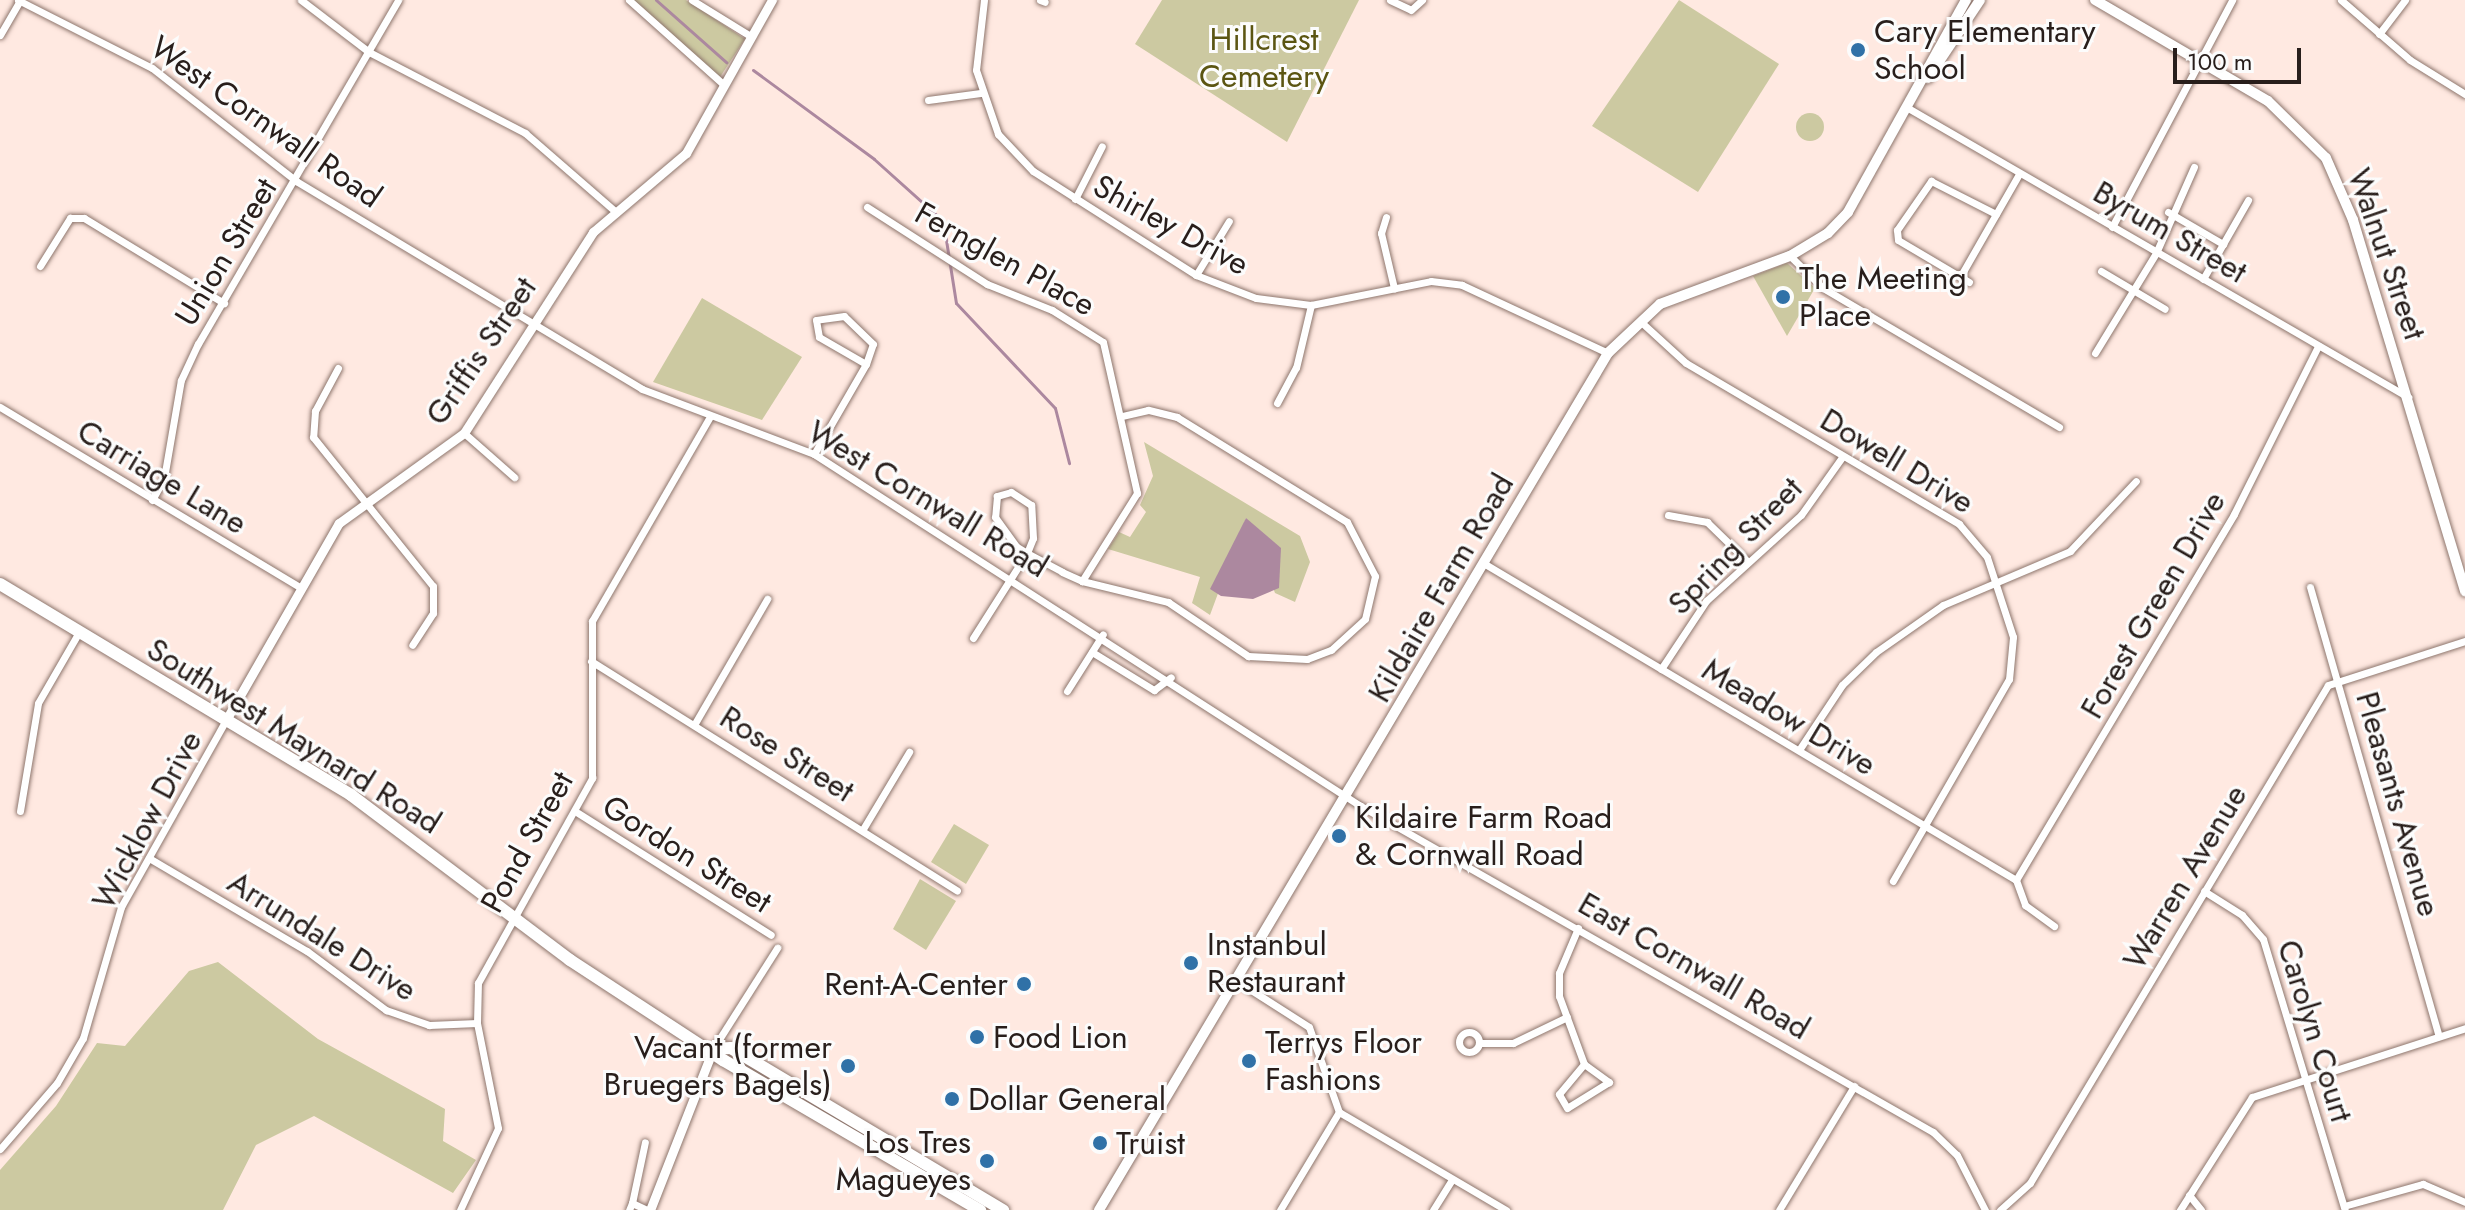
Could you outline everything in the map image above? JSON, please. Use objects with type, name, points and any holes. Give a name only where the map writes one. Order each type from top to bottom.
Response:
[{"type":"main road","name":"Kildaire Farm Road","points":[[1099,1210],[1349,798],[1608,353],[1639,319],[1684,293],[1790,256],[1848,212],[1966,0]]},
{"type":"main road","name":"Kildaire Farm Road","points":[[1917,92],[1980,0]]},
{"type":"main road","name":"Walnut Street","points":[[2095,0],[2286,114],[2326,158],[2353,220],[2465,592]]},
{"type":"main road","name":"Southwest Maynard Road","points":[[0,584],[412,835],[513,919],[713,1049],[980,1210]]},
{"type":"main road","name":"Southwest Maynard Road","points":[[713,1049],[731,1048],[933,1163],[1003,1210]]},
{"type":"main road","points":[[858,1137],[933,1163]]},
{"type":"street","points":[[301,0],[369,52],[525,133],[616,212]]},
{"type":"street","name":"Union Street","points":[[152,500],[164,478],[181,380],[398,0]]},
{"type":"street","points":[[629,0],[724,85]]},
{"type":"street","points":[[692,0],[752,37]]},
{"type":"street","name":"Griffis Street","points":[[226,720],[299,587],[362,500],[464,433],[577,251],[616,212],[686,153],[772,0]]},
{"type":"street","name":"Shirley Drive","points":[[984,0],[976,49],[981,93],[1014,154],[1075,199],[1196,275],[1256,298],[1311,305],[1394,288],[1462,285],[1608,353]]},
{"type":"street","points":[[1390,0],[1411,10],[1422,0]]},
{"type":"street","points":[[2112,227],[2232,0]]},
{"type":"street","points":[[2341,0],[2379,34],[2465,94]]},
{"type":"street","points":[[2379,34],[2405,0]]},
{"type":"street","points":[[0,35],[19,1]]},
{"type":"street","name":"West Cornwall Road","points":[[19,1],[152,68],[296,181],[642,389],[814,454],[1171,677],[1349,798]]},
{"type":"street","points":[[928,100],[981,93]]},
{"type":"street","name":"Byrum Street","points":[[1908,108],[2408,398]]},
{"type":"street","points":[[1075,199],[1102,146]]},
{"type":"street","points":[[2095,353],[2156,253],[2168,212],[2194,167]]},
{"type":"street","points":[[1960,277],[2019,174]]},
{"type":"street","points":[[1969,282],[1898,240],[1897,230],[1931,181],[1996,214]]},
{"type":"street","points":[[2203,279],[2248,200]]},
{"type":"street","name":"Fernglen Place","points":[[867,207],[987,284],[1052,310],[1103,342],[1137,493],[1082,581]]},
{"type":"street","points":[[2168,212],[2223,244]]},
{"type":"street","points":[[1386,217],[1381,233],[1394,288]]},
{"type":"street","points":[[40,266],[70,218],[84,218],[224,303]]},
{"type":"street","points":[[1196,275],[1229,221]]},
{"type":"street","points":[[1790,256],[1823,288],[2059,427]]},
{"type":"street","points":[[2101,271],[2165,309]]},
{"type":"street","points":[[1277,403],[1296,368],[1311,305]]},
{"type":"street","points":[[814,454],[866,364],[869,333],[836,313],[816,320],[819,337],[866,364]]},
{"type":"street","name":"Dowell Drive","points":[[1639,319],[1670,353],[1967,530],[1999,586],[2013,637],[2009,679],[1893,881]]},
{"type":"street","name":"Forest Green Drive","points":[[2016,880],[2234,514],[2318,346]]},
{"type":"street","points":[[338,368],[311,428],[362,500],[433,586],[433,613],[412,645]]},
{"type":"street","name":"Carriage Lane","points":[[0,407],[299,587]]},
{"type":"street","points":[[973,638],[1027,553],[1035,523],[1031,505],[1019,493],[1002,493],[995,503],[998,529],[1027,553],[1082,581],[1168,602],[1238,651],[1280,662],[1331,650],[1374,602],[1372,565],[1347,522],[1177,417],[1148,410],[1122,416]]},
{"type":"street","name":"Pond Street","points":[[460,1210],[498,1128],[477,1023],[484,966],[578,813],[597,749],[591,661],[592,621],[603,590],[710,417]]},
{"type":"street","points":[[464,433],[514,477]]},
{"type":"street","name":"Spring Street","points":[[1661,669],[1698,612],[1747,561],[1801,515],[1843,456]]},
{"type":"street","points":[[1799,750],[1842,685],[1876,652],[1943,605],[1999,586],[2070,551],[2136,481]]},
{"type":"street","points":[[1668,515],[1707,522],[1747,561]]},
{"type":"street","name":"Meadow Drive","points":[[1485,564],[2016,880],[2025,905],[2054,926]]},
{"type":"street","name":"Pleasants Avenue","points":[[2310,587],[2439,1036]]},
{"type":"street","points":[[694,725],[767,599]]},
{"type":"street","points":[[20,811],[38,703],[79,632]]},
{"type":"street","points":[[1067,691],[1103,634]]},
{"type":"street","points":[[2336,678],[2465,641]]},
{"type":"street","points":[[1092,652],[1154,690],[1171,677]]},
{"type":"street","name":"Rose Street","points":[[591,661],[863,829],[957,891]]},
{"type":"street","name":"Warren Avenue","points":[[2000,1210],[2030,1183],[2204,891],[2336,678]]},
{"type":"street","name":"Wicklow Drive","points":[[0,1149],[57,1083],[83,1038],[121,907],[226,720]]},
{"type":"street","points":[[863,829],[909,752]]},
{"type":"street","name":"East Cornwall Road","points":[[1349,798],[1854,1086],[1946,1143],[1985,1210]]},
{"type":"street","name":"Gordon Street","points":[[578,813],[771,935]]},
{"type":"street","name":"Arrundale Drive","points":[[149,858],[307,951],[386,1010],[429,1025],[477,1023]]},
{"type":"street","name":"Carolyn Court","points":[[2204,891],[2242,915],[2263,939],[2344,1208]]},
{"type":"street","points":[[1578,928],[1559,973],[1567,1017],[1584,1064],[1608,1085],[1567,1108],[1559,1094],[1584,1064]]},
{"type":"street","points":[[645,1142],[631,1206],[649,1210],[713,1049],[777,948]]},
{"type":"street","points":[[1237,981],[1309,1027],[1339,1112],[1506,1210]]},
{"type":"street","points":[[1479,1043],[1513,1043],[1567,1017]]},
{"type":"street","points":[[2180,1210],[2245,1104],[2303,1077],[2465,1028]]},
{"type":"street","points":[[1779,1210],[1854,1086]]},
{"type":"street","points":[[1280,1210],[1339,1112]]},
{"type":"street","points":[[1433,1210],[1452,1179]]},
{"type":"street","points":[[2344,1208],[2423,1184],[2465,1202]]},
{"type":"street","points":[[2189,1195],[2201,1210]]},
{"type":"green space","points":[[633,0],[686,0],[745,39],[720,77]]},
{"type":"green space","name":"Hillcrest Cemetery","points":[[1162,0],[1359,0],[1287,142],[1135,44]]},
{"type":"green space","points":[[1679,0],[1779,64],[1698,192],[1592,126]]},
{"type":"green space","points":[[1810,113],[1820,117],[1824,127],[1820,137],[1810,141],[1800,137],[1796,127],[1800,117]]},
{"type":"green space","points":[[1787,263],[1815,288],[1787,336],[1753,276]]},
{"type":"green space","points":[[702,298],[802,357],[762,420],[653,382]]},
{"type":"green space","points":[[1144,442],[1300,536],[1310,562],[1295,602],[1275,593],[1246,518],[1210,615],[1192,603],[1200,577],[1108,549],[1119,532],[1130,537],[1146,512],[1140,505],[1153,476]]},
{"type":"green space","points":[[954,824],[989,845],[966,884],[931,862]]},
{"type":"green space","points":[[920,879],[956,901],[926,950],[893,929]]},
{"type":"green space","points":[[218,962],[318,1039],[445,1109],[443,1141],[476,1160],[453,1193],[314,1116],[256,1145],[223,1210],[0,1210],[0,1170],[56,1106],[97,1043],[125,1046],[189,971]]},
{"type":"shaded area","points":[[1246,518],[1281,548],[1279,588],[1253,599],[1221,596],[1210,589]]},
{"type":"waterway","points":[[656,0],[726,62]]},
{"type":"waterway","points":[[753,70],[874,159],[943,221],[956,303],[1055,408],[1069,463]]},
{"type":"place","name":"Cary Elementary School","points":[[1858,50]]},
{"type":"place","name":"The Meeting Place","points":[[1783,297]]},
{"type":"place","name":"Kildaire Farm Road & Cornwall Road","points":[[1339,836]]},
{"type":"place","name":"Instanbul Restaurant","points":[[1191,963]]},
{"type":"place","name":"Rent-A-Center","points":[[1024,984]]},
{"type":"place","name":"Food Lion","points":[[977,1037]]},
{"type":"place","name":"Terrys Floor Fashions","points":[[1249,1061]]},
{"type":"place","name":"Vacant (former Bruegers Bagels)","points":[[848,1066]]},
{"type":"place","name":"Dollar General","points":[[952,1099]]},
{"type":"place","name":"Truist","points":[[1100,1143]]},
{"type":"place","name":"Los Tres Magueyes","points":[[987,1161]]}]
